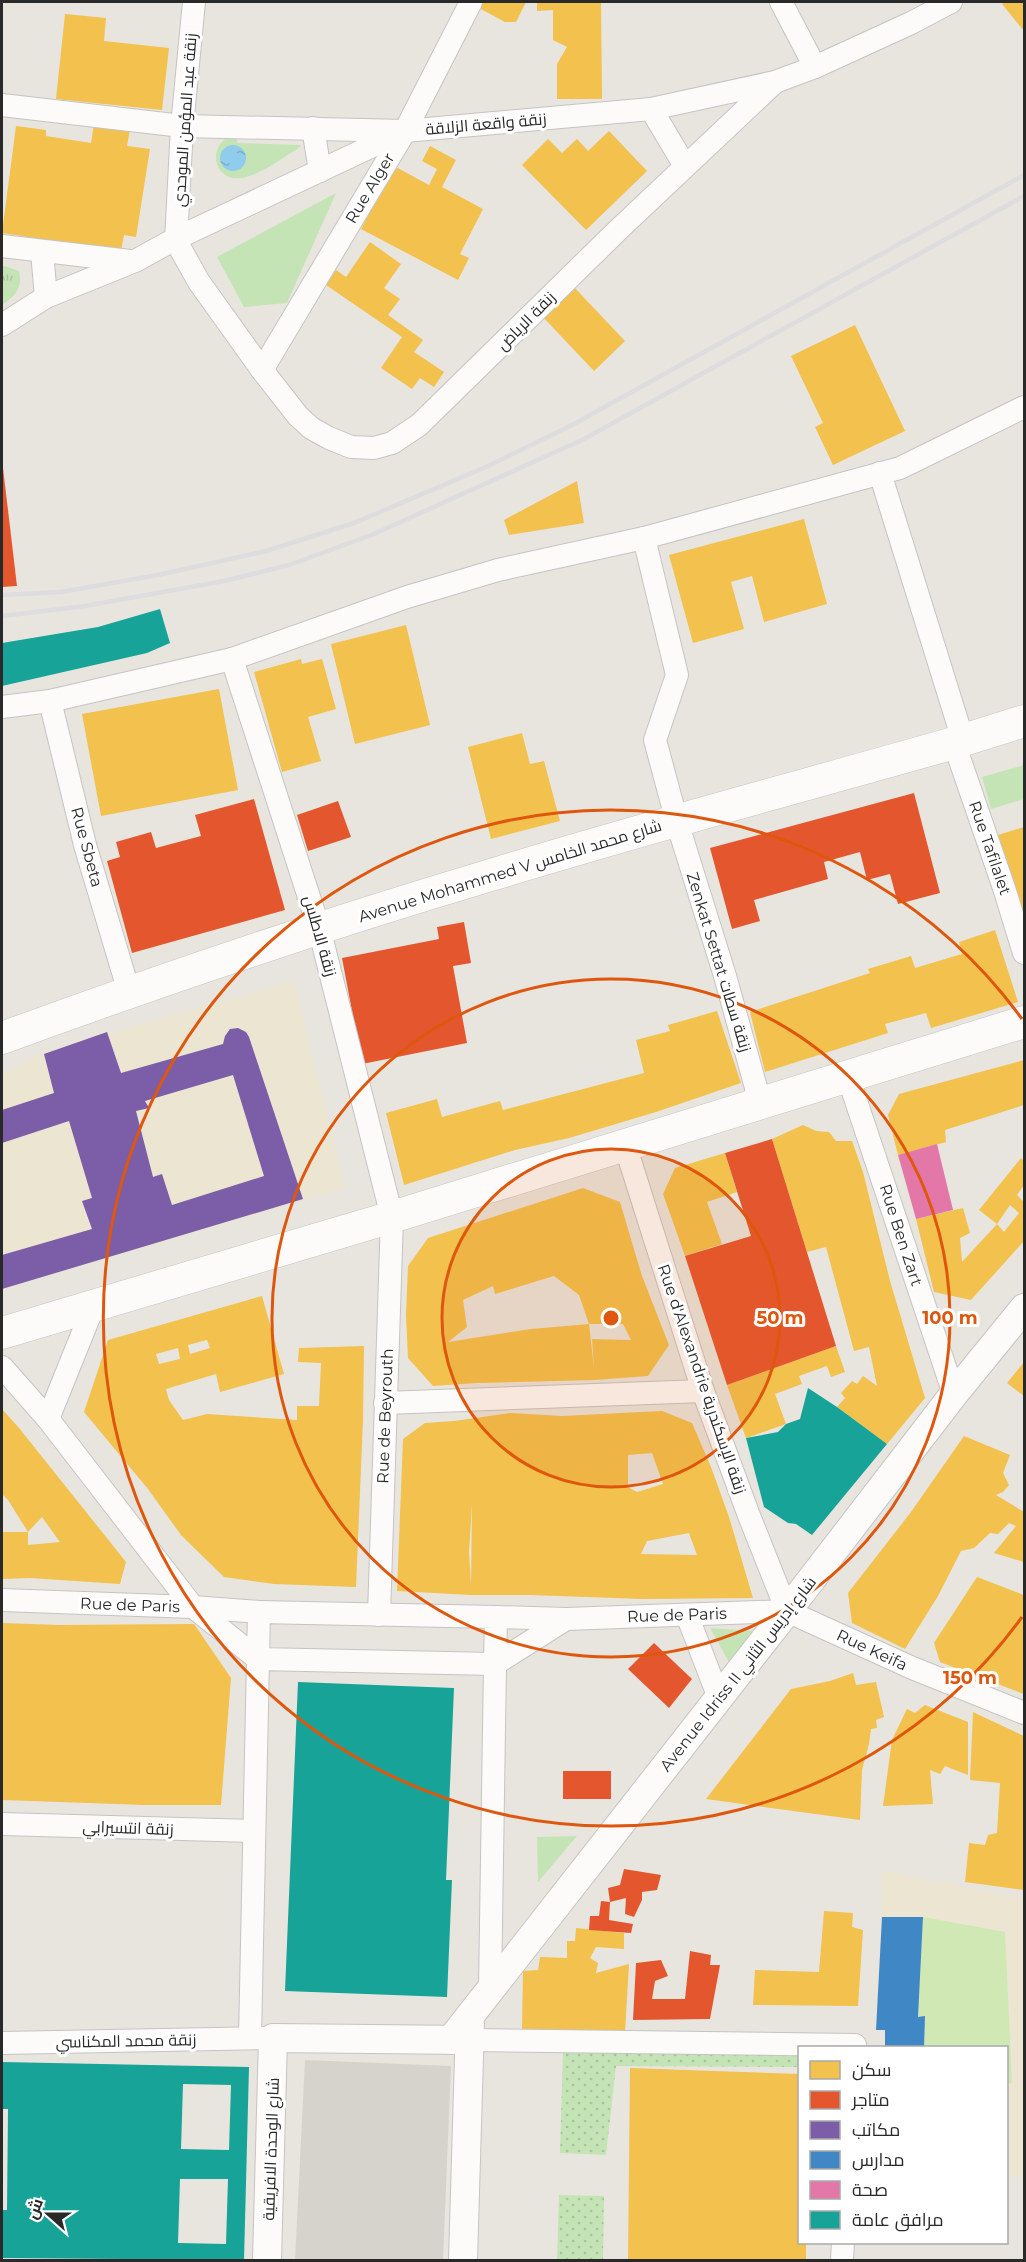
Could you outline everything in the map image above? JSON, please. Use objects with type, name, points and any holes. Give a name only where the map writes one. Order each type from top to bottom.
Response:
[{"type":"main road","name":"Avenue Mohammed V شارع محمد الخامس","points":[[2,1038],[129,992],[319,928],[530,863],[958,742],[1024,721]]},
{"type":"main road","points":[[2,1333],[392,1217],[1024,1022]]},
{"type":"street","name":"زنقة عبد المؤمن الموحدي","points":[[177,238],[182,126],[194,2]]},
{"type":"street","name":"Rue Alger","points":[[262,370],[405,131],[471,2]]},
{"type":"street","points":[[781,2],[815,67]]},
{"type":"street","name":"زنقة واقعة الزلاقة","points":[[2,105],[182,126],[405,131],[651,109],[774,82],[815,67],[951,2]]},
{"type":"street","name":"زنقة الرياض","points":[[262,370],[304,422],[328,438],[351,447],[374,448],[392,443],[419,425],[774,82]]},
{"type":"street","points":[[651,109],[686,166]]},
{"type":"street","points":[[314,128],[320,171]]},
{"type":"street","points":[[2,325],[46,297],[135,261],[177,238],[405,131]]},
{"type":"street","points":[[177,238],[176,241],[199,282],[262,370]]},
{"type":"street","points":[[2,246],[135,261]]},
{"type":"street","points":[[42,252],[46,297]]},
{"type":"street","points":[[2,707],[50,701],[232,659],[407,597],[487,574],[644,538],[900,468],[1024,407]]},
{"type":"street","name":"Rue Tafilalet","points":[[880,473],[958,742],[1024,953]]},
{"type":"street","name":"Zenkat Settat زنقة سطات","points":[[644,538],[677,675],[655,740],[676,822],[725,976],[760,1102]]},
{"type":"street","name":"زنقة الاطلس","points":[[232,659],[319,928],[392,1217]]},
{"type":"street","name":"Rue Sbeta","points":[[50,701],[85,845],[129,992]]},
{"type":"street","name":"Rue Ben Zart","points":[[848,1077],[954,1394]]},
{"type":"street","name":"Rue d'Alexandrie زنقة الإسكندرية","points":[[625,1145],[704,1391],[747,1513],[787,1611]]},
{"type":"street","name":"Rue de Beyrouth","points":[[379,1615],[392,1217]]},
{"type":"street","points":[[48,1419],[94,1305]]},
{"type":"street","name":"Avenue Idriss II شارع إدريس الثاني","points":[[463,2032],[490,1989],[954,1394],[1024,1308]]},
{"type":"street","points":[[2,1367],[48,1419],[193,1607],[258,1659],[495,1664],[566,1619]]},
{"type":"street","points":[[385,1403],[704,1391]]},
{"type":"street","name":"Rue de Paris","points":[[2,1600],[193,1607],[259,1612],[566,1619],[787,1611]]},
{"type":"street","name":"Rue Keifa","points":[[787,1611],[910,1667],[1024,1713]]},
{"type":"street","points":[[259,1612],[254,1831],[262,2038],[463,2032],[855,2046]]},
{"type":"street","points":[[687,1615],[719,1698]]},
{"type":"street","points":[[490,1989],[496,1617]]},
{"type":"street","name":"زنقة انتسيرابي","points":[[2,1824],[254,1831]]},
{"type":"street","points":[[462,2260],[463,2032]]},
{"type":"street","name":"زنقة محمد المكناسي","points":[[2,2043],[262,2038]]},
{"type":"street","name":"شارع الوحدة الافريقية","points":[[262,2038],[267,2260]]},
{"type":"street","points":[[842,2260],[843,2244]]},
{"type":"shaded area","points":[[294,981],[345,1188],[2,1290],[2,1075],[43,1052]]},
{"type":"shaded area","points":[[881,1870],[1024,1899],[1024,2176],[1008,2176],[1008,2084],[1012,2083],[1005,1932],[923,1917],[882,1917]]},
{"type":"shaded area","points":[[305,2060],[451,2066],[443,2260],[295,2260]]},
{"type":"green space","points":[[230,136],[235,136],[238,143],[301,145],[256,173],[242,178],[233,178],[220,170],[216,156],[222,142]]},
{"type":"green space","points":[[336,193],[287,303],[244,307],[217,257]]},
{"type":"green space","points":[[2,265],[19,271],[20,282],[17,291],[2,305]]},
{"type":"green space","points":[[1024,765],[1024,799],[991,809],[982,777]]},
{"type":"green space","points":[[710,1628],[753,1631],[729,1662]]},
{"type":"green space","points":[[577,1836],[538,1882],[537,1837]]},
{"type":"green space","points":[[923,1917],[1005,1932],[1012,2083],[1008,2084],[1008,2046],[924,2046],[925,2017],[918,2017]]},
{"type":"green space","points":[[563,2051],[798,2055],[798,2067],[616,2066],[606,2155],[560,2153]]},
{"type":"green space","points":[[559,2195],[604,2196],[603,2260],[557,2260]]},
{"type":"water","points":[[233,145],[242,149],[246,158],[242,167],[233,171],[224,167],[220,158],[224,149]]},
{"type":"building: سكن","points":[[480,2],[526,2],[516,22],[505,22],[477,7]]},
{"type":"building: سكن","points":[[537,2],[601,2],[602,99],[557,99],[557,64],[567,47],[553,40],[553,10],[537,11]]},
{"type":"building: سكن","points":[[1024,2],[1024,31],[1002,4]]},
{"type":"building: سكن","points":[[65,14],[106,18],[104,41],[169,48],[162,110],[56,99]]},
{"type":"building: سكن","points":[[94,124],[130,129],[127,146],[150,149],[136,237],[124,235],[121,251],[2,233],[16,126],[46,130],[46,136],[91,143]]},
{"type":"building: سكن","points":[[609,131],[647,171],[586,230],[522,165],[548,139],[562,153],[577,139],[588,151]]},
{"type":"building: سكن","points":[[430,146],[456,160],[442,187],[483,209],[460,254],[469,258],[458,280],[361,229],[394,166],[429,185],[437,169],[422,161]]},
{"type":"building: سكن","points":[[370,242],[401,264],[384,288],[400,299],[388,315],[423,340],[414,352],[444,372],[434,387],[420,378],[412,389],[381,368],[402,337],[326,285],[336,270],[346,277]]},
{"type":"building: سكن","points":[[572,285],[625,341],[594,371],[541,315]]},
{"type":"building: سكن","points":[[855,325],[905,431],[833,465],[815,427],[823,423],[791,356]]},
{"type":"building: سكن","points":[[577,481],[584,523],[509,535],[504,520]]},
{"type":"building: سكن","points":[[804,519],[827,604],[764,622],[752,576],[731,582],[744,629],[693,643],[669,555]]},
{"type":"building: سكن","points":[[406,625],[430,725],[355,744],[331,644]]},
{"type":"building: سكن","points":[[301,659],[302,664],[322,659],[336,709],[308,717],[321,761],[282,772],[254,672]]},
{"type":"building: سكن","points":[[219,689],[238,790],[101,816],[82,714]]},
{"type":"building: سكن","points":[[522,733],[530,764],[544,761],[560,821],[491,839],[468,747]]},
{"type":"building: سكن","points":[[1024,827],[1024,920],[998,835]]},
{"type":"building: سكن","points":[[995,930],[1018,1002],[931,1028],[926,1013],[885,1024],[888,1033],[765,1072],[750,1012],[870,973],[868,969],[911,956],[915,968],[962,954],[959,942]]},
{"type":"building: سكن","points":[[717,1011],[741,1083],[656,1112],[569,1138],[515,1150],[404,1185],[386,1113],[437,1099],[442,1117],[500,1101],[503,1110],[644,1073],[636,1040],[670,1031],[668,1025]]},
{"type":"building: سكن","points":[[1024,1060],[1024,1105],[945,1130],[946,1142],[898,1155],[888,1115],[899,1094]]},
{"type":"building: سكن","points":[[803,1125],[816,1131],[829,1132],[836,1141],[852,1141],[863,1172],[890,1281],[925,1398],[887,1444],[837,1407],[845,1398],[841,1393],[852,1381],[857,1384],[863,1376],[877,1386],[869,1347],[854,1351],[826,1247],[807,1252],[772,1139]]},
{"type":"building: سكن","points":[[725,1153],[737,1192],[707,1202],[722,1244],[685,1256],[663,1194],[675,1168]]},
{"type":"building: سكن","points":[[1021,1158],[1024,1161],[1024,1185],[1017,1195],[1024,1202],[1024,1241],[971,1300],[934,1292],[916,1219],[963,1208],[970,1233],[960,1238],[962,1262],[997,1224],[979,1210]],"holes":[[[1010,1205],[1019,1213],[1004,1232],[997,1224]]]},
{"type":"building: سكن","points":[[583,1188],[620,1202],[642,1276],[669,1345],[648,1376],[433,1386],[408,1358],[406,1315],[408,1266],[428,1238]],"holes":[[[554,1276],[579,1295],[589,1324],[531,1329],[448,1342],[467,1327],[463,1300],[493,1286],[495,1294]],[[589,1324],[623,1324],[631,1340],[592,1339],[594,1368]]]},
{"type":"building: سكن","points":[[262,1296],[284,1374],[220,1392],[216,1374],[166,1389],[169,1400],[183,1420],[207,1414],[297,1420],[297,1406],[319,1406],[321,1363],[298,1362],[299,1348],[364,1346],[356,1587],[274,1584],[224,1577],[181,1535],[148,1489],[84,1412],[108,1340]],"holes":[[[207,1340],[210,1348],[190,1354],[188,1345]],[[178,1348],[180,1359],[159,1364],[156,1354]]]},
{"type":"building: سكن","points":[[836,1346],[845,1372],[831,1377],[827,1366],[799,1376],[802,1384],[775,1394],[786,1424],[746,1438],[727,1385]]},
{"type":"building: سكن","points":[[1024,1362],[1024,1396],[1007,1383]]},
{"type":"building: سكن","points":[[2,1409],[126,1562],[120,1584],[30,1578],[2,1579],[2,1532],[28,1532],[2,1494]],"holes":[[[42,1517],[60,1542],[28,1545],[28,1532]]]},
{"type":"building: سكن","points":[[662,1411],[692,1423],[729,1517],[753,1598],[643,1599],[397,1591],[403,1439],[425,1423],[510,1413],[562,1416]],"holes":[[[652,1453],[663,1484],[637,1492],[628,1487],[628,1455]],[[472,1503],[471,1586],[469,1552]],[[689,1533],[697,1555],[641,1554],[647,1541]]]},
{"type":"building: سكن","points":[[964,1436],[1010,1455],[1003,1473],[1009,1485],[1003,1492],[996,1495],[1024,1512],[1024,1562],[994,1553],[1016,1526],[1009,1523],[998,1534],[990,1533],[974,1548],[961,1551],[938,1596],[905,1649],[852,1623],[848,1593],[911,1512]]},
{"type":"building: سكن","points":[[977,1577],[1024,1595],[1024,1694],[940,1662],[934,1643]]},
{"type":"building: سكن","points":[[2,1623],[194,1624],[231,1678],[221,1805],[2,1800]]},
{"type":"building: سكن","points":[[853,1673],[856,1685],[876,1682],[884,1717],[876,1720],[877,1728],[871,1729],[862,1770],[860,1820],[706,1799],[791,1689],[830,1681]]},
{"type":"building: سكن","points":[[925,1705],[968,1722],[968,1775],[945,1766],[940,1774],[930,1770],[933,1804],[883,1806],[892,1740],[907,1709],[915,1713]]},
{"type":"building: سكن","points":[[973,1712],[1024,1736],[1024,1890],[965,1882],[969,1843],[985,1845],[988,1835],[997,1833],[1000,1783],[970,1780]]},
{"type":"building: سكن","points":[[824,1911],[853,1913],[852,1927],[863,1930],[858,2006],[753,2005],[755,1970],[819,1972]]},
{"type":"building: سكن","points":[[576,1928],[624,1933],[624,1949],[596,1947],[590,1958],[598,1963],[596,1973],[629,1964],[625,2033],[522,2031],[523,1971],[538,1970],[540,1957],[567,1958],[567,1941],[575,1941]]},
{"type":"building: سكن","points":[[630,2068],[798,2074],[798,2244],[806,2244],[806,2260],[628,2260]]},
{"type":"building: متاجر","points":[[2,468],[17,586],[2,587]]},
{"type":"building: متاجر","points":[[914,793],[940,893],[898,904],[890,874],[867,880],[860,852],[824,862],[828,879],[754,900],[760,921],[732,929],[710,848]]},
{"type":"building: متاجر","points":[[254,799],[285,910],[132,953],[107,861],[120,857],[116,842],[151,832],[156,848],[201,836],[195,815]]},
{"type":"building: متاجر","points":[[338,801],[351,837],[308,851],[297,815]]},
{"type":"building: متاجر","points":[[464,922],[471,963],[453,966],[467,1043],[362,1064],[342,958],[439,939],[437,927]]},
{"type":"building: متاجر","points":[[772,1139],[836,1346],[727,1385],[685,1256],[751,1236],[725,1153]]},
{"type":"building: متاجر","points":[[654,1643],[692,1679],[669,1708],[628,1669]]},
{"type":"building: متاجر","points":[[563,1771],[611,1771],[611,1799],[563,1799]]},
{"type":"building: متاجر","points":[[624,1869],[661,1875],[657,1890],[642,1892],[642,1900],[634,1917],[625,1914],[626,1898],[610,1902],[608,1888],[620,1885]]},
{"type":"building: متاجر","points":[[601,1901],[610,1902],[609,1920],[633,1924],[631,1933],[589,1930],[590,1916],[599,1916]]},
{"type":"building: متاجر","points":[[690,1951],[711,1955],[710,1965],[720,1965],[710,2019],[633,2020],[636,1963],[661,1960],[668,1976],[655,1981],[652,1999],[685,1999]]},
{"type":"building: مكاتب","points":[[238,1028],[246,1032],[249,1037],[303,1199],[2,1289],[2,1255],[92,1229],[82,1201],[92,1198],[69,1121],[2,1143],[2,1110],[54,1093],[44,1054],[107,1032],[121,1073],[223,1044],[230,1029]],"holes":[[[233,1075],[264,1176],[172,1205],[162,1174],[153,1177],[136,1111],[149,1108],[145,1101]]]},
{"type":"building: مدارس","points":[[882,1917],[923,1917],[918,2017],[925,2016],[924,2046],[885,2046],[885,2030],[876,2030]]},
{"type":"building: صحة","points":[[937,1144],[953,1210],[916,1219],[898,1155]]},
{"type":"building: مرافق عامة","points":[[160,609],[170,643],[147,653],[2,686],[2,643],[98,627]]},
{"type":"building: مرافق عامة","points":[[808,1388],[887,1444],[812,1535],[764,1507],[746,1438],[778,1432],[786,1424],[800,1419]]},
{"type":"building: مرافق عامة","points":[[298,1682],[454,1688],[446,1880],[452,1880],[447,1997],[285,1991]]},
{"type":"building: مرافق عامة","points":[[2,2062],[249,2067],[244,2260],[2,2258],[2,2210],[7,2210],[8,2109],[2,2109]],"holes":[[[183,2084],[231,2085],[229,2150],[181,2149]],[[180,2179],[228,2179],[226,2244],[178,2243]]]},
{"type":"railway","points":[[2,595],[61,592],[158,575],[266,551],[354,523],[486,467],[572,425],[1024,175]]},
{"type":"railway","points":[[2,616],[85,606],[224,581],[289,565],[374,534],[584,439],[1024,196]]}]
